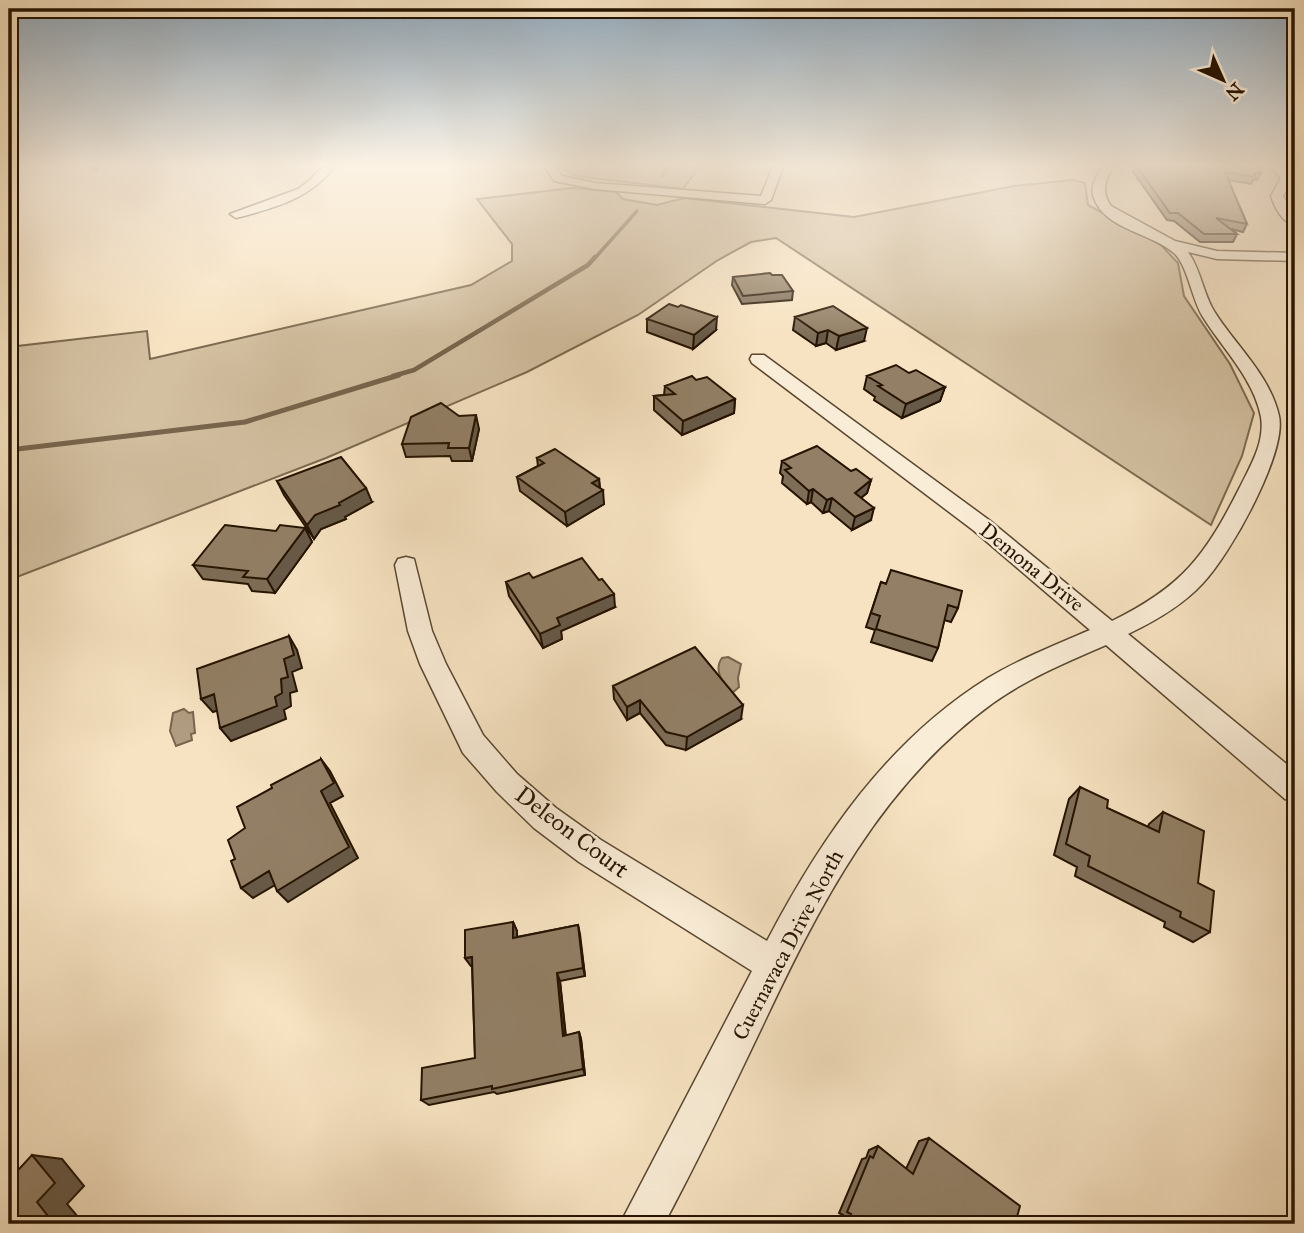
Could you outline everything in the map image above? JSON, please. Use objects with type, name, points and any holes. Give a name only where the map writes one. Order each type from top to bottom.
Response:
[{"type":"street","name":"Cuernavaca Drive North","points":[[641,1224],[691,1133],[821,874],[861,815],[906,762],[957,716],[1011,678],[1109,632],[1158,606],[1186,587],[1226,533],[1261,466],[1272,428],[1267,407],[1255,383],[1198,294],[1185,256],[1169,243],[1126,222]]},
{"type":"street","points":[[1169,243],[1217,255],[1295,257]]},
{"type":"street","name":"Demona Drive","points":[[758,359],[981,525],[1295,789]]},
{"type":"street","name":"Deleon Court","points":[[406,565],[420,631],[433,664],[473,744],[507,783],[545,818],[590,851],[774,964]]},
{"type":"shaded area","points":[[495,222],[1118,222],[1161,245],[1178,263],[1184,296],[1230,364],[1254,413],[1242,456],[1211,525],[776,238],[751,242],[718,260],[638,315],[527,372],[326,458],[9,580],[9,347],[147,331],[150,359],[471,285],[512,261],[512,244]]},
{"type":"shaded area","points":[[728,657],[741,664],[739,687],[731,694],[722,681],[718,667],[722,658]]},
{"type":"shaded area","points":[[184,709],[189,713],[193,712],[195,733],[191,734],[192,740],[176,746],[170,731],[173,713]]},
{"type":"building","points":[[1189,222],[1221,222],[1237,234],[1204,234]]},
{"type":"building","points":[[770,273],[782,275],[793,291],[743,296],[733,277]]},
{"type":"building","points":[[669,304],[678,307],[681,305],[717,317],[694,335],[647,319]]},
{"type":"building","points":[[833,306],[867,328],[839,336],[828,330],[818,333],[795,317]]},
{"type":"building","points":[[896,365],[909,373],[916,370],[945,387],[906,404],[867,376]]},
{"type":"building","points":[[692,376],[696,380],[707,377],[735,399],[683,421],[654,396],[675,394],[665,386]]},
{"type":"building","points":[[441,403],[459,416],[476,415],[469,448],[448,448],[449,443],[402,444],[411,417]]},
{"type":"building","points":[[817,446],[851,471],[856,469],[871,480],[855,493],[874,508],[855,517],[832,498],[827,500],[813,489],[809,491],[785,470],[791,468],[782,461]]},
{"type":"building","points":[[555,449],[599,479],[592,483],[603,490],[565,512],[517,477],[544,463],[537,458]]},
{"type":"building","points":[[341,457],[366,488],[339,503],[340,505],[315,515],[307,525],[277,481]]},
{"type":"building","points":[[225,525],[276,531],[280,525],[305,528],[267,579],[243,577],[248,571],[193,565]]},
{"type":"building","points":[[582,558],[614,594],[557,618],[560,625],[540,634],[506,582],[529,573],[533,578]]},
{"type":"building","points":[[891,570],[962,591],[958,608],[948,605],[938,648],[876,629],[880,616],[871,613],[881,582],[886,584]]},
{"type":"building","points":[[289,636],[294,655],[284,659],[288,677],[281,679],[282,693],[275,697],[277,706],[220,728],[214,694],[201,699],[197,669]]},
{"type":"building","points":[[695,647],[743,705],[687,737],[666,732],[640,700],[627,707],[613,686]]},
{"type":"building","points":[[321,759],[334,783],[321,791],[349,847],[277,891],[269,871],[241,888],[231,861],[235,859],[228,840],[245,828],[237,807],[272,788],[271,785]]},
{"type":"building","points":[[1080,787],[1108,800],[1107,808],[1159,832],[1163,812],[1204,831],[1198,883],[1214,891],[1210,932],[1180,917],[1181,912],[1088,866],[1090,856],[1066,844]]},
{"type":"building","points":[[513,922],[513,938],[578,925],[583,968],[557,973],[563,1036],[579,1032],[583,1069],[492,1089],[492,1086],[421,1100],[422,1068],[475,1058],[472,957],[465,958],[465,930]]},
{"type":"building","points":[[929,1138],[1020,1206],[1015,1224],[847,1224],[851,1214],[847,1212],[870,1156],[873,1158],[878,1146],[913,1174]]},
{"type":"building","points":[[32,1155],[55,1183],[37,1202],[54,1224],[9,1224],[9,1180]]},
{"type":"waterway","points":[[594,259],[628,222]]},
{"type":"waterway","points":[[393,376],[414,370],[588,265],[595,257]]},
{"type":"waterway","points":[[9,450],[245,422],[399,375]]}]
